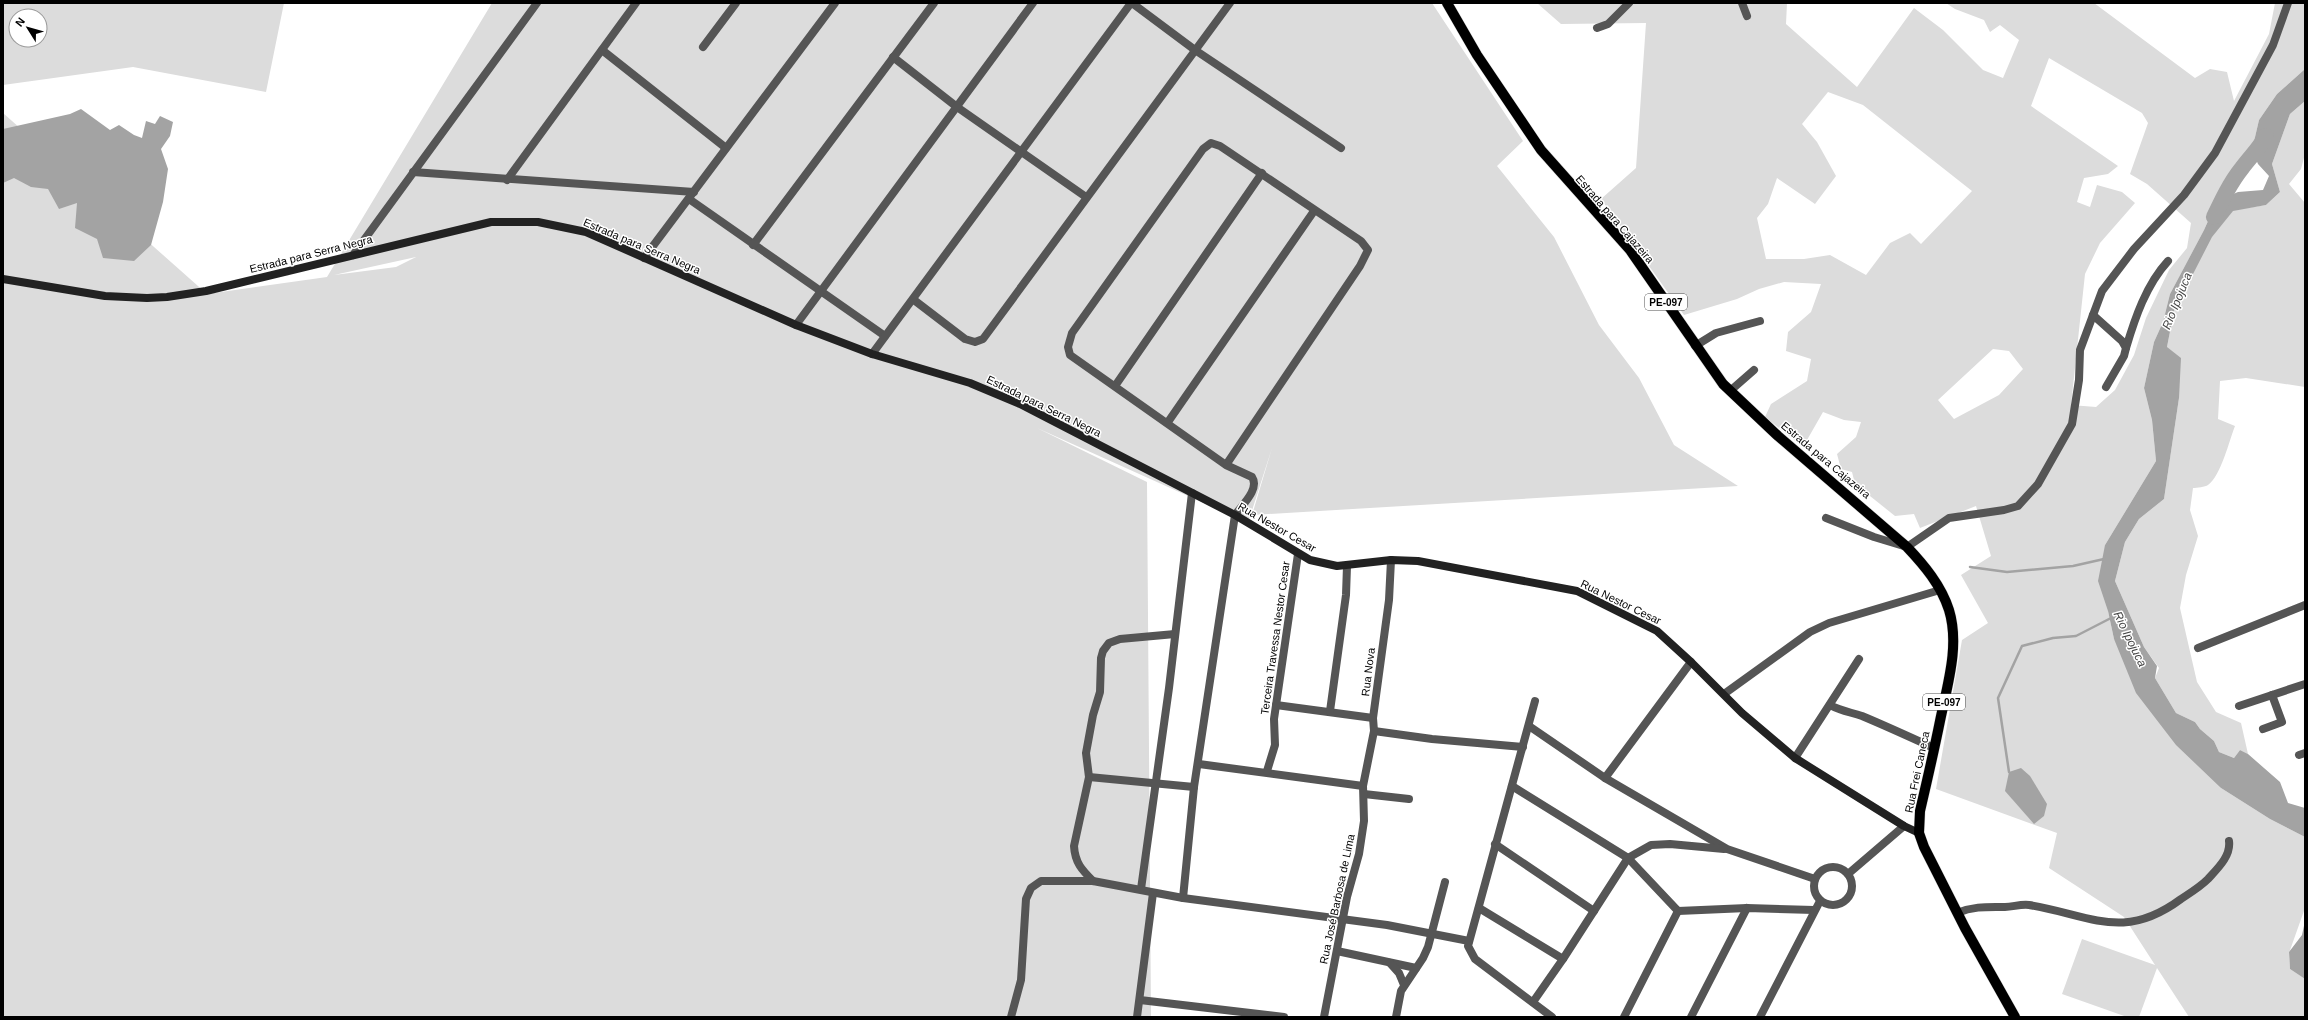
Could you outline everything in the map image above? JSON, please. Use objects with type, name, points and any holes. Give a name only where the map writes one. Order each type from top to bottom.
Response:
[{"type":"main road","name":"Estrada para Cajazeira","points":[[1447,3],[1477,56],[1541,150],[1634,256],[1695,346],[1730,391],[1778,436],[1907,546],[1927,570]]},
{"type":"main road","name":"Rua Frei Caneca","points":[[1927,570],[1940,590],[1949,610],[1953,643],[1950,675],[1920,811],[1919,833],[1924,847],[1958,913],[2015,1017]]},
{"type":"street","points":[[353,255],[537,3]]},
{"type":"street","points":[[507,180],[636,3]]},
{"type":"street","points":[[703,47],[736,3]]},
{"type":"street","points":[[644,258],[835,3]]},
{"type":"street","points":[[753,245],[934,3]]},
{"type":"street","points":[[796,325],[1033,3]]},
{"type":"street","points":[[872,354],[914,300],[1132,3],[1195,50],[1341,148]]},
{"type":"street","points":[[914,300],[965,339],[979,342],[1230,3]]},
{"type":"street","points":[[1597,28],[1608,24],[1629,3]]},
{"type":"street","points":[[1742,3],[1747,16]]},
{"type":"street","points":[[1826,518],[1874,537],[1907,546],[1949,518],[2004,510],[2018,506],[2038,484],[2072,424],[2079,380],[2080,350],[2102,292],[2119,267],[2169,214],[2215,153],[2273,46],[2288,3]]},
{"type":"street","points":[[602,50],[726,148]]},
{"type":"street","points":[[893,57],[957,107],[1086,197]]},
{"type":"street","points":[[1183,898],[1194,787],[1199,764],[1235,515],[1254,490],[1254,481],[1252,477],[1226,464],[1168,422],[1070,355],[1068,346],[1072,333],[1207,145],[1215,143],[1314,211],[1361,241],[1368,250],[1366,256],[1226,464]]},
{"type":"street","points":[[413,172],[507,180],[694,192]]},
{"type":"street","points":[[1115,386],[1262,174]]},
{"type":"street","points":[[689,199],[885,336]]},
{"type":"street","points":[[1168,422],[1314,211]]},
{"type":"street","name":"Estrada para Serra Negra","points":[[3,279],[105,296],[147,298],[206,291],[485,223],[520,221],[538,222],[586,232],[796,325],[872,354],[970,383],[1020,404],[1192,493]]},
{"type":"street","points":[[2106,387],[2124,356],[2136,316],[2158,272],[2168,261]]},
{"type":"street","points":[[2093,315],[2122,341],[2126,348]]},
{"type":"street","points":[[1695,346],[1716,333],[1760,321]]},
{"type":"street","points":[[1730,391],[1754,370]]},
{"type":"street","points":[[1141,889],[1157,782],[1192,493]]},
{"type":"street","name":"Rua Nestor Cesar","points":[[1192,493],[1235,515],[1298,554],[1322,564],[1347,566],[1392,560],[1418,560],[1577,591],[1657,631],[1691,662],[1742,713],[1795,758],[1904,826],[1919,833]]},
{"type":"street","name":"Terceira Travessa Nestor Cesar","points":[[1267,772],[1275,745],[1274,718],[1298,554]]},
{"type":"street","name":"Rua Nova","points":[[1364,790],[1374,731],[1373,718],[1389,600],[1392,560]]},
{"type":"street","points":[[1330,710],[1346,595],[1347,566]]},
{"type":"street","points":[[1724,694],[1810,632],[1829,623],[1940,590]]},
{"type":"street","points":[[2198,648],[2305,605]]},
{"type":"street","points":[[1093,882],[1079,868],[1074,854],[1089,777],[1086,753],[1092,715],[1100,692],[1101,658],[1106,646],[1120,639],[1175,634]]},
{"type":"street","points":[[1795,758],[1859,659]]},
{"type":"street","points":[[1605,778],[1691,662]]},
{"type":"street","points":[[2239,706],[2305,684]]},
{"type":"street","points":[[2263,729],[2282,722],[2272,695]]},
{"type":"street","points":[[1535,702],[1469,941],[1469,951],[1475,959],[1552,1017]]},
{"type":"street","points":[[1276,704],[1330,710],[1373,718]]},
{"type":"street","points":[[1830,705],[1842,712],[1850,712],[1894,729],[1934,748]]},
{"type":"street","points":[[1529,726],[1605,778],[1727,849],[1814,879]]},
{"type":"street","points":[[1374,731],[1432,739],[1523,747]]},
{"type":"street","points":[[1199,764],[1267,772],[1409,799]]},
{"type":"street","points":[[1089,777],[1157,782],[1194,787]]},
{"type":"street","points":[[1512,786],[1628,858],[1678,911],[1747,908],[1814,910]]},
{"type":"street","name":"Rua José Barbosa de Lima","points":[[1324,1017],[1344,918],[1346,897],[1359,854],[1364,821],[1364,790]]},
{"type":"street","points":[[1848,874],[1904,826]]},
{"type":"street","points":[[1958,913],[1972,907],[2007,907],[2024,905],[2118,924],[2150,918],[2169,908],[2206,881],[2225,859],[2229,852],[2229,841]]},
{"type":"street","points":[[1495,844],[1594,911]]},
{"type":"street","points":[[1533,1002],[1564,959],[1628,858],[1651,845],[1670,844],[1727,849]]},
{"type":"street","points":[[1833,866],[1848,874],[1852,886],[1851,893],[1843,902],[1831,906],[1820,901],[1814,891],[1814,879],[1822,870],[1833,866]]},
{"type":"street","points":[[1011,1017],[1021,980],[1025,905],[1031,888],[1041,881],[1093,882],[1141,889],[1153,893],[1183,898],[1344,918],[1469,941]]},
{"type":"street","points":[[1396,1017],[1404,985],[1423,958],[1445,882]]},
{"type":"street","points":[[1137,1017],[1153,893]]},
{"type":"street","points":[[1760,1017],[1820,901]]},
{"type":"street","points":[[1479,908],[1564,959]]},
{"type":"street","points":[[1691,1017],[1747,908]]},
{"type":"street","points":[[1624,1017],[1678,911]]},
{"type":"street","points":[[1337,951],[1416,968]]},
{"type":"street","points":[[1390,963],[1400,973],[1404,985]]},
{"type":"street","points":[[1140,1000],[1284,1017]]},
{"type":"shaded area","points":[[3,3],[284,3],[266,92],[133,67],[3,85]]},
{"type":"shaded area","points":[[492,3],[1432,3],[1523,141],[1497,166],[1554,237],[1599,325],[1639,378],[1674,445],[1738,486],[1252,515],[1272,448],[1248,523],[1037,428],[1147,482],[1151,1017],[3,1017],[3,113],[207,294],[327,277]],"holes":[[[416,257],[396,267],[334,275]]]},
{"type":"shaded area","points":[[1537,3],[1787,3],[1786,24],[1857,87],[1914,8],[1943,30],[1983,70],[2003,78],[2019,40],[2000,25],[1990,32],[1984,20],[1955,9],[1946,3],[2094,3],[2195,78],[2210,69],[2227,72],[2234,101],[2269,34],[2275,3],[2305,3],[2305,69],[2277,94],[2259,120],[2252,150],[2221,191],[2204,230],[2170,294],[2163,322],[2154,342],[2144,388],[2152,420],[2156,461],[2105,545],[2108,611],[2114,639],[2221,788],[2270,819],[2305,837],[2305,908],[2289,953],[2290,969],[2305,979],[2305,1017],[2189,1017],[2157,968],[2139,1017],[2127,1017],[2062,994],[2082,939],[2155,965],[2124,917],[2049,868],[2057,833],[1936,789],[1962,640],[1988,623],[1961,575],[1991,556],[1976,506],[1920,528],[1914,514],[1895,516],[1855,484],[1852,472],[1841,469],[1837,454],[1856,437],[1861,422],[1844,420],[1823,412],[1803,447],[1765,417],[1771,404],[1807,381],[1811,359],[1786,351],[1788,332],[1811,312],[1821,284],[1784,282],[1759,289],[1737,299],[1684,315],[1601,199],[1636,168],[1646,23],[1561,24]],"holes":[[[2049,58],[2142,113],[2148,123],[2130,174],[2147,184],[2191,223],[2187,248],[2169,270],[2146,318],[2134,355],[2115,390],[2096,407],[2071,405],[2085,274],[2100,243],[2135,203],[2122,192],[2097,185],[2090,207],[2077,202],[2084,178],[2108,174],[2118,166],[2031,106]],[[1828,92],[1863,105],[1972,191],[1921,244],[1910,233],[1890,243],[1866,275],[1830,255],[1804,259],[1766,259],[1757,218],[1768,204],[1777,178],[1815,204],[1836,176],[1817,142],[1802,124]],[[1993,349],[2009,351],[2023,369],[1999,395],[1954,419],[1938,400]]]},
{"type":"shaded area","points":[[2305,101],[2305,154],[2301,169],[2289,184],[2305,203],[2305,387],[2246,378],[2220,381],[2218,419],[2235,426],[2221,466],[2213,480],[2207,486],[2193,488],[2190,510],[2198,536],[2186,575],[2180,608],[2197,682],[2216,712],[2241,723],[2248,754],[2240,750],[2234,758],[2219,752],[2214,741],[2200,729],[2195,722],[2176,713],[2155,678],[2159,668],[2144,647],[2115,581],[2125,542],[2139,519],[2164,499],[2179,398],[2167,347],[2174,311],[2209,240],[2233,210],[2266,205],[2280,192],[2272,164],[2290,114]]},
{"type":"water","points":[[2305,69],[2305,101],[2290,114],[2272,164],[2280,192],[2266,205],[2233,211],[2212,237],[2174,311],[2167,347],[2181,358],[2179,398],[2164,499],[2139,519],[2125,542],[2115,581],[2144,647],[2157,666],[2155,678],[2176,713],[2195,722],[2200,729],[2214,741],[2219,752],[2234,758],[2240,750],[2248,754],[2280,782],[2288,803],[2305,808],[2305,837],[2270,819],[2221,788],[2176,745],[2136,693],[2114,639],[2108,611],[2098,581],[2105,545],[2156,461],[2152,420],[2144,388],[2154,342],[2163,322],[2170,294],[2204,230],[2217,201],[2238,192],[2263,190],[2269,176],[2258,164],[2252,150],[2259,120],[2277,94]]},
{"type":"water","points":[[81,109],[110,130],[119,125],[134,135],[142,138],[146,121],[155,124],[160,116],[173,122],[170,136],[161,149],[168,169],[163,202],[151,245],[134,261],[103,258],[97,239],[75,228],[77,203],[59,209],[48,189],[31,187],[14,178],[3,183],[3,129],[70,114]]},
{"type":"water","points":[[2021,768],[2030,776],[2047,804],[2044,816],[2034,824],[2005,791],[2009,772]]},
{"type":"water","points":[[2305,921],[2305,979],[2290,969],[2289,952],[2302,935]]},
{"type":"waterway","name":"Rio Ipojuca","points":[[2214,217],[2234,180],[2266,136]]},
{"type":"waterway","points":[[1970,567],[2007,572],[2073,566],[2104,559]]},
{"type":"waterway","points":[[2009,772],[1998,698],[2022,646],[2053,638],[2076,636],[2111,618]]}]
